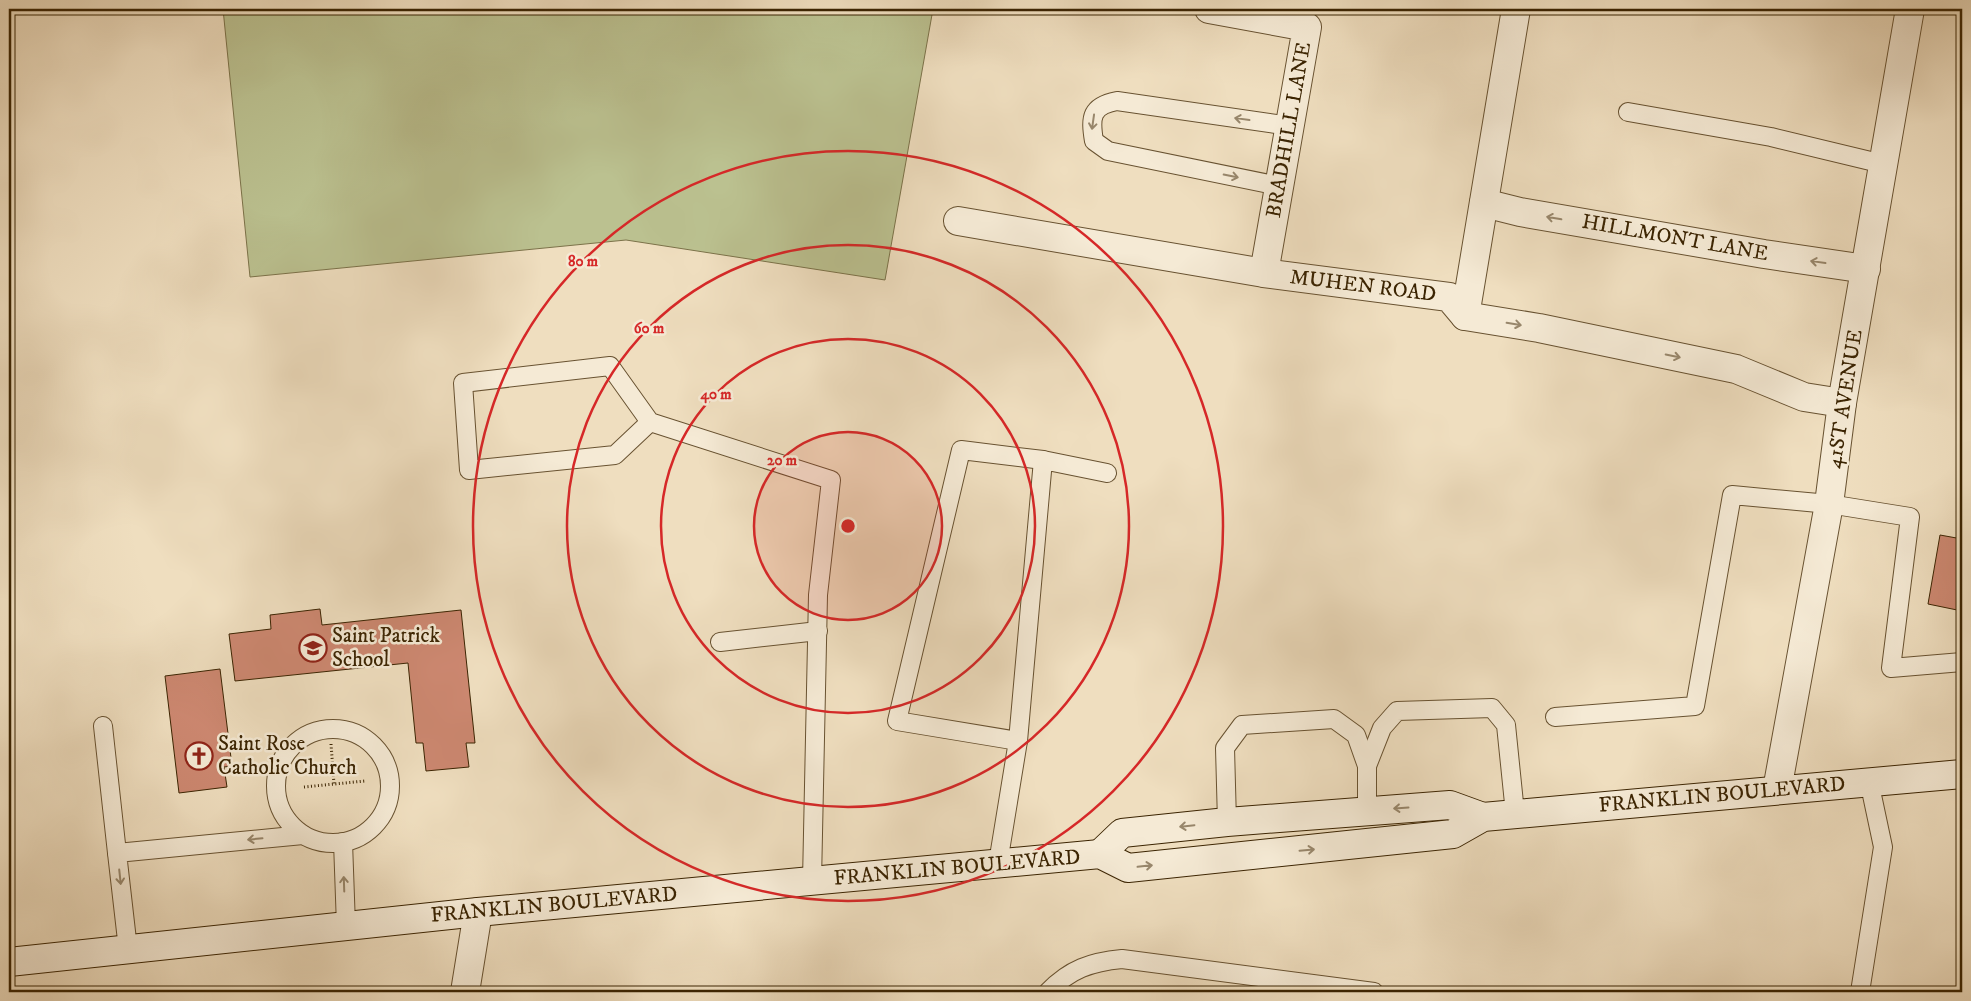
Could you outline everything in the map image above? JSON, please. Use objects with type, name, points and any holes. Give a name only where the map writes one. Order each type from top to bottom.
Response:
[{"type":"street","name":"BRADHILL LANE","points":[[1209,9],[1307,27],[1264,273]]},
{"type":"street","points":[[1516,9],[1466,316],[1539,328],[1736,369],[1804,397],[1842,403]]},
{"type":"street","name":"41ST AVENUE","points":[[1777,790],[1829,504],[1842,403],[1910,9]]},
{"type":"street","name":"HILLMONT LANE","points":[[1484,203],[1520,212],[1764,254],[1866,269]]},
{"type":"street","name":"MUHEN ROAD","points":[[958,221],[1264,273],[1449,297],[1466,316]]},
{"type":"street","name":"FRANKLIN BOULEVARD","points":[[1100,854],[1122,833],[1227,822],[1450,804],[1483,816],[1962,774]]},
{"type":"street","name":"FRANKLIN BOULEVARD","points":[[9,962],[478,912],[1100,854],[1128,868],[1453,834],[1483,816]]},
{"type":"street","points":[[465,992],[478,912]]},
{"type":"lane","points":[[1280,186],[1108,151],[1094,141],[1091,124],[1095,112],[1102,103],[1117,101],[1290,126]]},
{"type":"lane","points":[[1628,112],[1772,137],[1883,164]]},
{"type":"lane","points":[[650,422],[615,455],[469,470],[463,382],[610,366],[650,422],[831,480],[818,595],[812,882]]},
{"type":"lane","points":[[1018,741],[897,721],[961,450],[1043,460],[1108,472]]},
{"type":"lane","points":[[998,863],[1018,741],[1043,460]]},
{"type":"lane","points":[[1555,717],[1695,706],[1732,495],[1829,504],[1910,517],[1891,668],[1962,662]]},
{"type":"lane","points":[[720,642],[818,631]]},
{"type":"lane","points":[[1367,766],[1382,728],[1397,711],[1492,708],[1506,725],[1515,813]]},
{"type":"lane","points":[[1227,822],[1225,748],[1242,725],[1334,719],[1356,735],[1367,766],[1367,810]]},
{"type":"lane","points":[[103,726],[128,949]]},
{"type":"lane","points":[[329,729],[346,730],[360,735],[372,743],[381,754],[390,780],[389,798],[383,814],[373,827],[359,837],[343,842],[329,843],[315,840],[303,834],[291,824],[277,798],[279,769],[289,750],[305,736],[329,729]]},
{"type":"lane","points":[[1860,992],[1883,847],[1870,782]]},
{"type":"lane","points":[[117,853],[303,834]]},
{"type":"lane","points":[[343,842],[346,926]]},
{"type":"lane","points":[[1048,992],[1071,972],[1098,961],[1122,959],[1374,992]]},
{"type":"path","points":[[331,744],[334,784]]},
{"type":"path","points":[[304,787],[365,781]]},
{"type":"green space","points":[[223,9],[933,9],[885,280],[626,240],[250,277]]},
{"type":"building","points":[[1940,535],[1962,539],[1962,611],[1928,604]]},
{"type":"building","points":[[320,609],[322,625],[461,610],[475,743],[466,743],[469,767],[426,771],[423,743],[416,743],[408,663],[235,681],[229,634],[271,629],[270,615]]},
{"type":"building","points":[[220,669],[232,766],[224,767],[227,787],[179,793],[165,676]]},
{"type":"place","name":"Saint Patrick School","points":[[313,648]]},
{"type":"place","name":"Saint Rose Catholic Church","points":[[199,756]]}]
